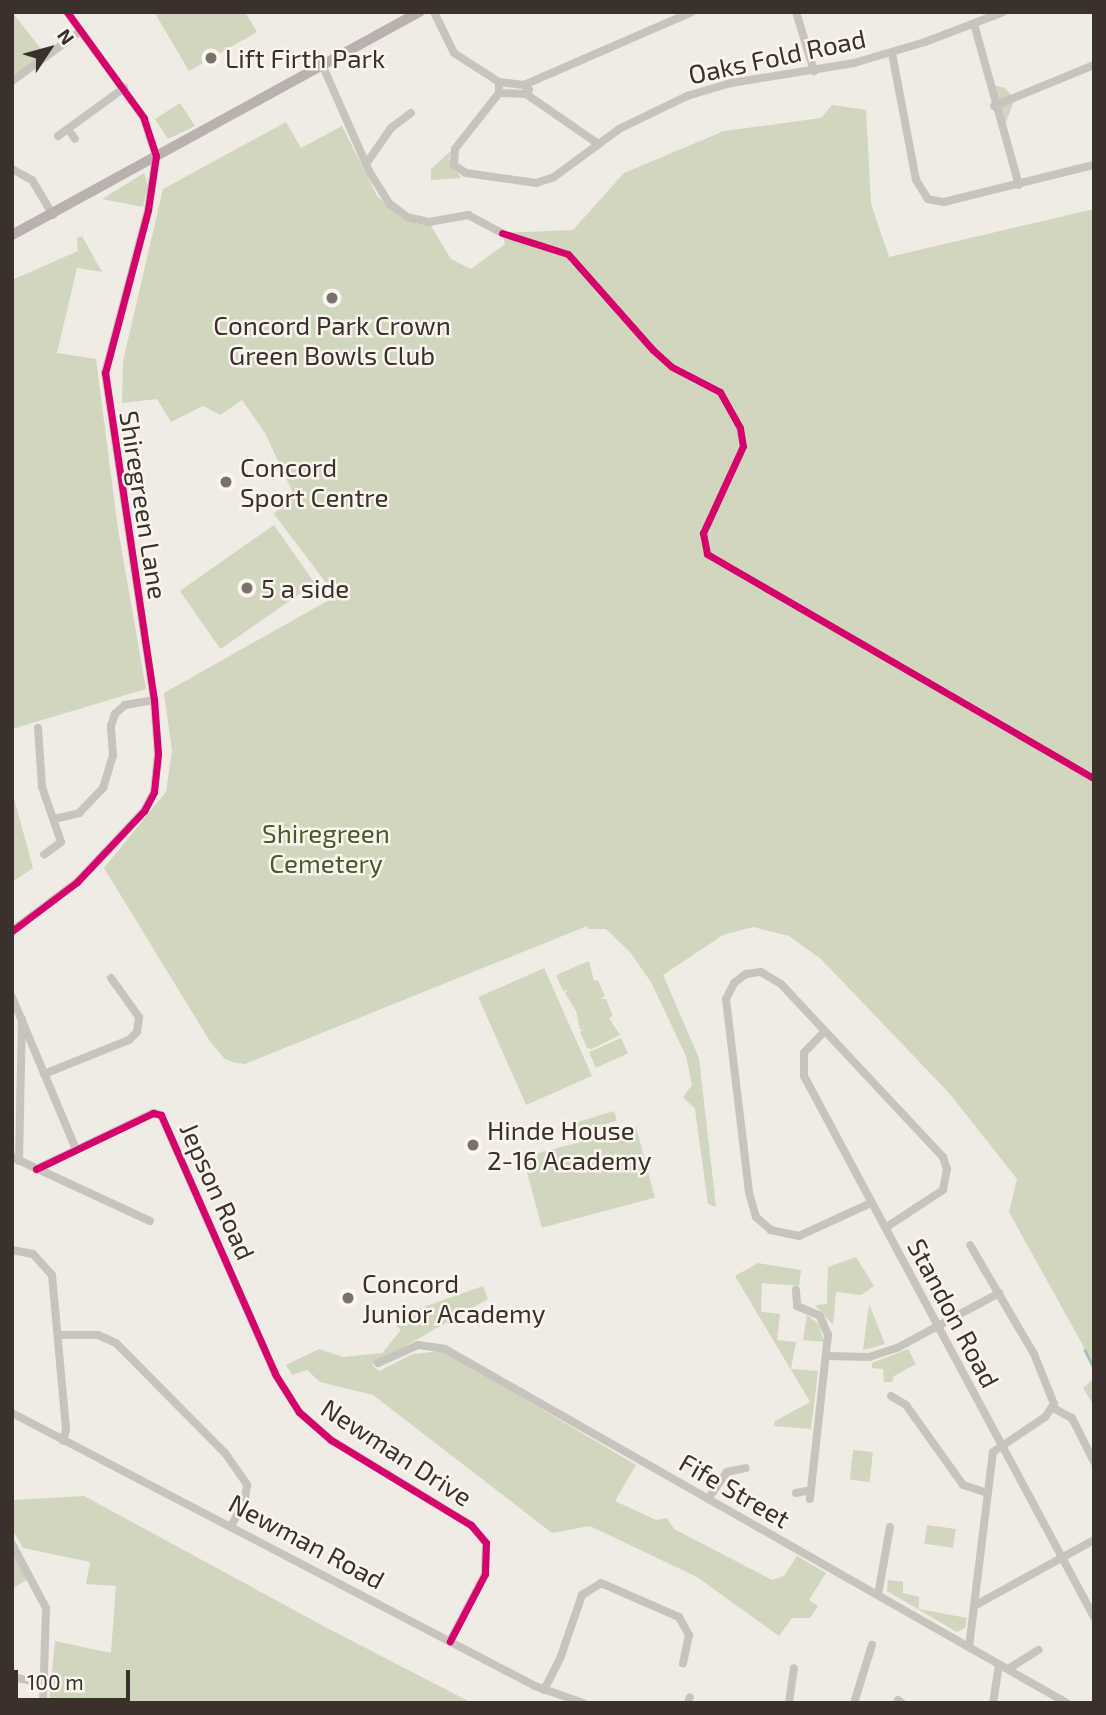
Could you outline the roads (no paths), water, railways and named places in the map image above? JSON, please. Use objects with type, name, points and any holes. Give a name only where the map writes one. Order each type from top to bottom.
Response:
[{"type":"main road","points":[[12,235],[53,215],[321,62],[420,12]]},
{"type":"street","points":[[67,12],[148,123],[156,156]]},
{"type":"street","points":[[434,12],[449,49],[499,82],[525,89],[597,142]]},
{"type":"street","points":[[499,82],[499,93],[525,89],[692,12]]},
{"type":"street","points":[[796,12],[814,71]]},
{"type":"street","name":"Oaks Fold Road","points":[[499,93],[455,149],[454,165],[466,173],[536,183],[554,177],[597,142],[687,96],[731,83],[814,71],[892,53],[1003,12]]},
{"type":"street","points":[[974,24],[994,106],[1019,185]]},
{"type":"street","points":[[12,81],[81,31]]},
{"type":"street","points":[[892,53],[916,180],[924,195],[944,202],[1094,165]]},
{"type":"street","points":[[321,62],[380,192],[407,217],[440,223],[468,215],[502,233]]},
{"type":"street","points":[[994,106],[1094,65]]},
{"type":"street","points":[[58,136],[124,88]]},
{"type":"street","points":[[366,164],[391,128],[411,113]]},
{"type":"street","points":[[68,129],[75,139]]},
{"type":"street","name":"Shiregreen Lane","points":[[12,931],[77,882],[150,802],[158,754],[154,700],[111,443],[104,373],[148,210],[156,156]]},
{"type":"street","points":[[12,169],[32,180],[53,215]]},
{"type":"street","points":[[54,819],[79,813],[103,788],[113,757],[111,726],[115,714],[125,705],[154,700]]},
{"type":"street","points":[[38,728],[42,787],[61,842],[44,855]]},
{"type":"street","points":[[871,1203],[799,1236],[771,1230],[752,1208],[729,990],[746,974],[768,975],[825,1031],[946,1163],[945,1183],[936,1197],[885,1228]]},
{"type":"street","points":[[44,1074],[130,1040],[137,1032],[139,1017],[111,978]]},
{"type":"street","points":[[12,996],[76,1149]]},
{"type":"street","points":[[22,1019],[18,1026],[16,1159],[150,1222]]},
{"type":"street","name":"Standon Road","points":[[825,1031],[808,1047],[801,1066],[1000,1446],[1094,1617]]},
{"type":"street","name":"Jepson Road","points":[[36,1169],[153,1113],[162,1115],[275,1374]]},
{"type":"street","points":[[969,1647],[991,1457],[1000,1446],[1032,1427],[1053,1408],[1054,1399],[1038,1364],[970,1245]]},
{"type":"street","points":[[12,1250],[33,1254],[52,1275],[66,1429],[62,1441]]},
{"type":"street","points":[[796,1290],[797,1306],[814,1311],[825,1322],[828,1356],[810,1495],[796,1493]]},
{"type":"street","points":[[828,1356],[880,1355],[999,1293]]},
{"type":"street","points":[[59,1335],[98,1335],[116,1343],[225,1453],[247,1485],[246,1500],[232,1524]]},
{"type":"street","name":"Fife Street","points":[[378,1363],[418,1345],[436,1344],[1067,1703]]},
{"type":"street","name":"Newman Drive","points":[[275,1374],[314,1427],[471,1525],[486,1543],[485,1574],[450,1641]]},
{"type":"street","points":[[891,1396],[906,1405],[963,1485],[987,1493]]},
{"type":"street","points":[[1053,1408],[1072,1418],[1094,1462]]},
{"type":"street","name":"Newman Road","points":[[12,1413],[62,1441],[232,1524],[544,1689],[583,1703]]},
{"type":"street","points":[[708,1499],[727,1472],[746,1468]]},
{"type":"street","points":[[878,1595],[890,1527]]},
{"type":"street","points":[[974,1606],[1094,1541]]},
{"type":"street","points":[[12,1544],[46,1608],[43,1703]]},
{"type":"street","points":[[544,1689],[561,1656],[582,1595],[601,1583],[684,1622],[689,1635],[683,1663]]},
{"type":"street","points":[[854,1703],[872,1645]]},
{"type":"street","points":[[1008,1669],[1039,1650]]},
{"type":"street","points":[[993,1703],[999,1664]]},
{"type":"street","points":[[789,1703],[794,1668]]},
{"type":"street","points":[[12,1676],[44,1684]]},
{"type":"waterway","points":[[1085,1350],[1094,1368]]},
{"type":"place","name":"Lift Firth Park","points":[[211,58]]},
{"type":"place","name":"Concord Park Crown Green Bowls Club","points":[[332,298]]},
{"type":"place","name":"Concord Sport Centre","points":[[226,482]]},
{"type":"place","name":"5 a side","points":[[247,588]]},
{"type":"place","name":"Hinde House 2-16 Academy","points":[[473,1145]]},
{"type":"place","name":"Concord Junior Academy","points":[[348,1298]]},
{"type":"park label","name":"Shiregreen Cemetery","points":[[326,848]]}]
